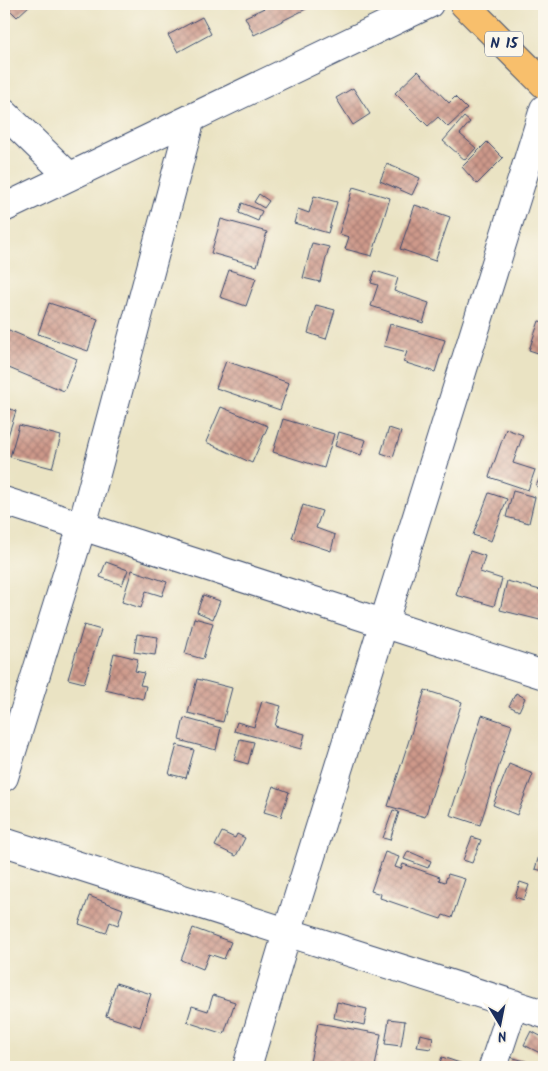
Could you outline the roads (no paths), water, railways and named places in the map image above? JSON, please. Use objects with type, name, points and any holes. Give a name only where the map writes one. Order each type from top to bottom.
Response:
[{"type":"main road","name":"N 15","points":[[464,4],[544,84]]},
{"type":"street","points":[[4,208],[429,4]]},
{"type":"street","points":[[247,1067],[544,109]]},
{"type":"street","points":[[4,113],[69,176]]},
{"type":"street","points":[[4,777],[82,526],[191,118]]},
{"type":"street","points":[[4,501],[544,675]]},
{"type":"street","points":[[4,842],[544,1014]]},
{"type":"street","points":[[492,1067],[514,1004]]}]
